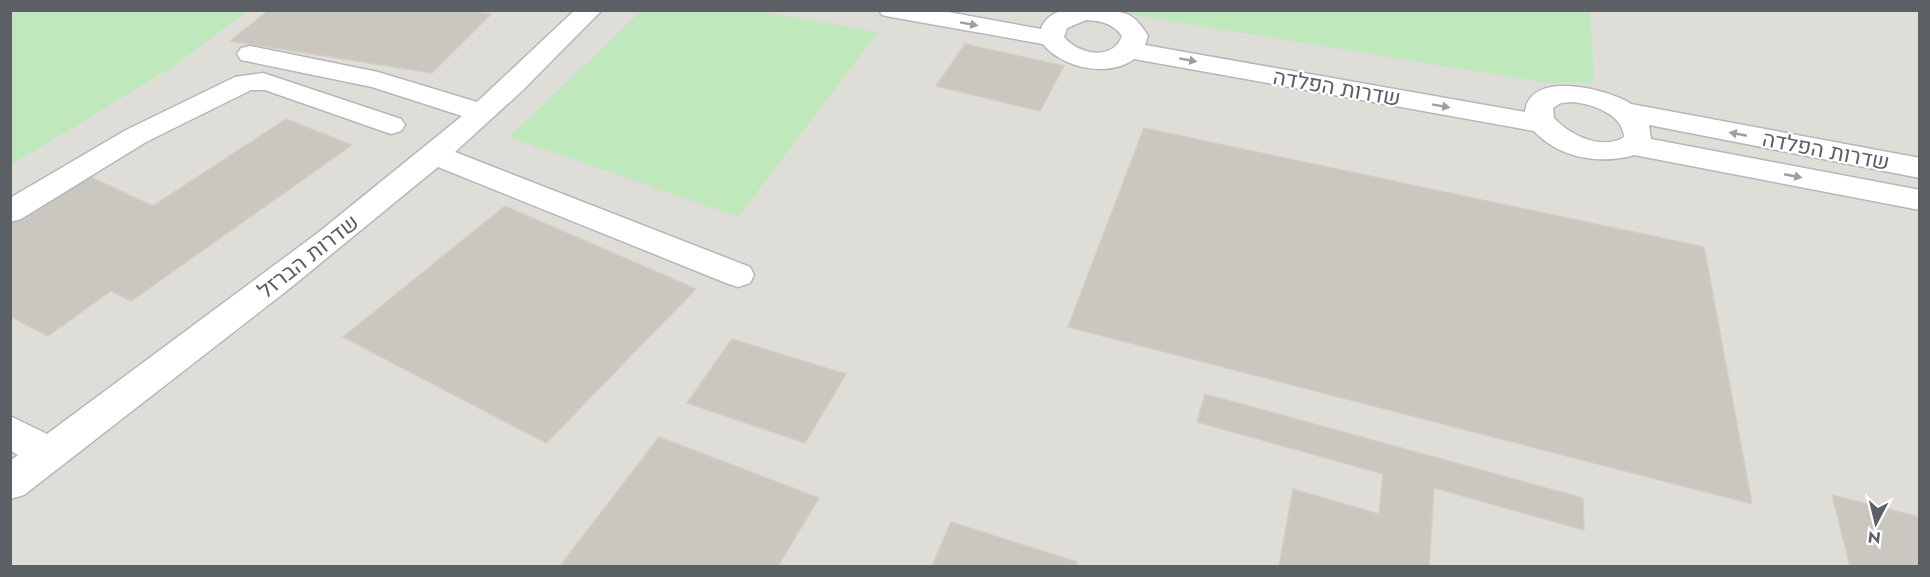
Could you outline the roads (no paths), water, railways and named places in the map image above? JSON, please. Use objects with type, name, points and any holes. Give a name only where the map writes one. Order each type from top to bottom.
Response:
[{"type":"street","name":"שדרות הברזל","points":[[10,483],[349,225],[482,113],[590,10]]},
{"type":"street","points":[[891,10],[1057,29],[1079,14],[1098,13],[1113,16],[1131,39],[1111,59],[1085,60],[1063,52],[1055,45],[1057,29]]},
{"type":"street","points":[[1005,10],[1057,29]]},
{"type":"street","name":"שדרות הפלדה","points":[[1131,39],[1544,113],[1553,96],[1580,94],[1597,98],[1626,112],[1920,168]]},
{"type":"street","points":[[250,54],[378,80],[482,113]]},
{"type":"street","points":[[10,212],[136,136],[245,83],[263,81],[275,84],[391,125]]},
{"type":"street","points":[[1544,113],[1564,140],[1586,148],[1609,151],[1632,145],[1638,138],[1635,122],[1626,112]]},
{"type":"street","name":"שדרות הפלדה","points":[[1632,145],[1920,200]]},
{"type":"street","points":[[435,154],[738,275]]},
{"type":"street","points":[[10,431],[49,454]]}]
